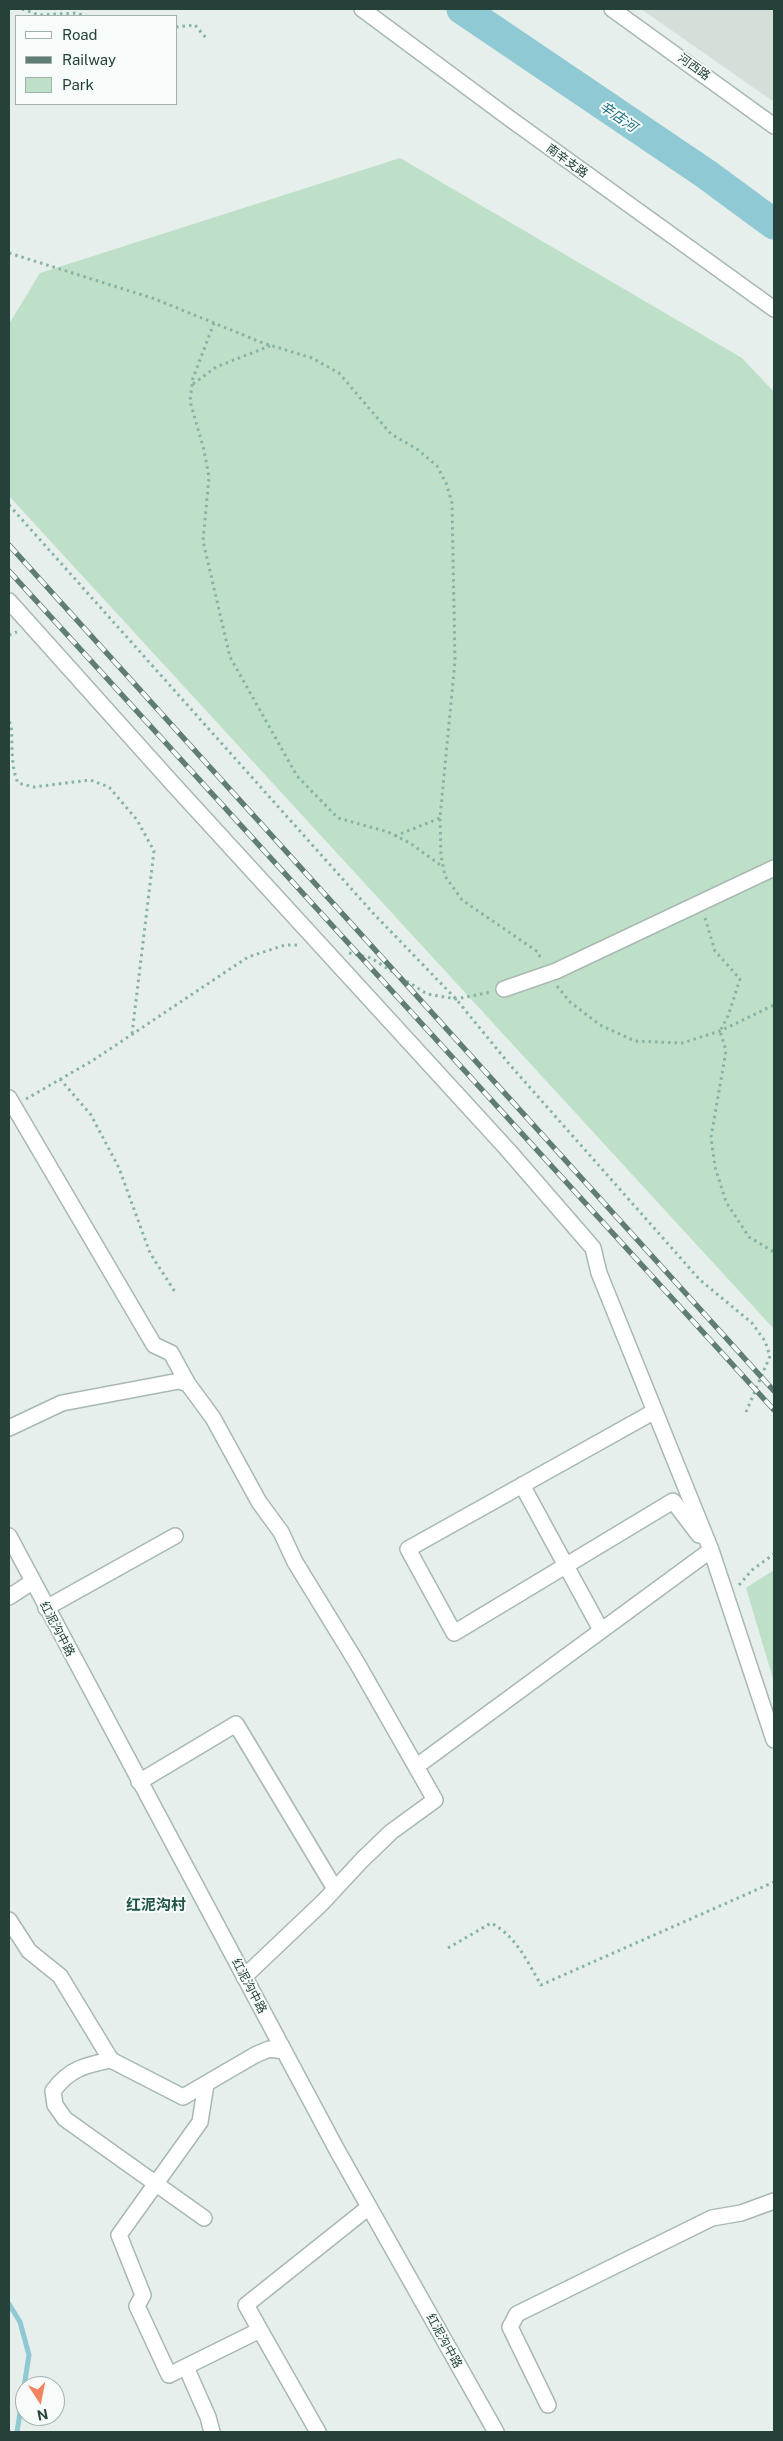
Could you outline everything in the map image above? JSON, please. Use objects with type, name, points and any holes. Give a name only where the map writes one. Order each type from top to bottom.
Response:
[{"type":"street","name":"南辛支路","points":[[362,9],[524,130],[774,309]]},
{"type":"street","name":"河西路","points":[[612,9],[774,126]]},
{"type":"street","points":[[9,602],[321,947],[508,1150],[593,1248],[599,1273],[711,1550],[774,1740]]},
{"type":"street","points":[[504,989],[548,974],[774,868]]},
{"type":"street","points":[[11,1102],[154,1345],[171,1353],[188,1384],[213,1418],[259,1502],[281,1532],[295,1562],[358,1663],[435,1800],[391,1832],[244,1977]]},
{"type":"street","points":[[9,1428],[62,1403],[179,1381],[188,1384]]},
{"type":"street","points":[[655,1411],[408,1549],[454,1633],[673,1501],[711,1550]]},
{"type":"street","points":[[522,1485],[601,1630]]},
{"type":"street","name":"红泥沟中路","points":[[9,1536],[138,1782],[284,2051],[369,2207],[496,2432]]},
{"type":"street","points":[[46,1608],[175,1536]]},
{"type":"street","points":[[417,1766],[711,1550]]},
{"type":"street","points":[[9,1597],[32,1582]]},
{"type":"street","points":[[138,1782],[236,1724],[335,1889]]},
{"type":"street","points":[[9,1920],[29,1951],[60,1976],[111,2060],[183,2098],[269,2049],[284,2051]]},
{"type":"street","points":[[111,2060],[87,2064],[64,2076],[53,2091],[55,2105],[65,2119],[204,2218]]},
{"type":"street","points":[[206,2084],[200,2122],[119,2235],[143,2295],[137,2306],[169,2375],[260,2330]]},
{"type":"street","points":[[548,2405],[510,2327],[517,2314],[712,2218],[741,2213],[774,2202]]},
{"type":"street","points":[[318,2432],[246,2305],[369,2207]]},
{"type":"street","points":[[186,2367],[208,2417],[212,2432]]},
{"type":"path","points":[[22,9],[39,15],[76,13],[83,15]]},
{"type":"path","points":[[178,28],[195,26],[206,38]]},
{"type":"path","points":[[9,253],[155,299],[271,345],[312,358],[339,373],[391,434],[417,449],[437,466],[446,483],[452,503],[455,661],[440,818],[445,876],[462,900],[538,952],[548,974],[570,1002],[600,1025],[635,1041],[682,1043],[720,1031],[774,1005]]},
{"type":"path","points":[[214,323],[192,384],[190,401],[204,450],[208,477],[203,540],[230,657],[297,776],[338,818],[396,836],[410,843],[443,867]]},
{"type":"path","points":[[192,384],[216,367],[271,345]]},
{"type":"path","points":[[9,505],[373,913],[456,999],[510,1065],[700,1280],[752,1324],[765,1341],[770,1356],[746,1412]]},
{"type":"path","points":[[9,722],[11,724],[13,745],[12,770],[18,783],[34,787],[90,780],[109,787],[137,820],[154,851],[132,1034]]},
{"type":"path","points":[[396,836],[440,818]]},
{"type":"path","points":[[701,903],[715,950],[740,979],[728,1016],[720,1031],[726,1051],[711,1137],[715,1167],[726,1202],[749,1236],[774,1252]]},
{"type":"path","points":[[11,1102],[60,1079],[248,957],[285,945],[310,944],[371,958],[427,994],[456,999],[504,989]]},
{"type":"path","points":[[60,1079],[91,1115],[119,1168],[150,1253],[175,1292]]},
{"type":"path","points":[[730,1609],[740,1582],[752,1570],[774,1554]]},
{"type":"path","points":[[448,1948],[491,1923],[504,1930],[520,1949],[541,1985],[774,1882]]},
{"type":"shaded area","points":[[641,9],[774,9],[774,102]]},
{"type":"green space","points":[[400,158],[742,358],[774,392],[774,1329],[9,496],[9,324],[40,273]]},
{"type":"green space","points":[[774,1570],[774,1682],[746,1588]]},
{"type":"waterway","name":"辛店河","points":[[462,9],[706,174],[774,224]]},
{"type":"waterway","points":[[9,2304],[20,2322],[29,2355],[17,2432]]},
{"type":"railway","points":[[9,545],[774,1391]]},
{"type":"railway","points":[[9,571],[774,1410]]},
{"type":"district","name":"红泥沟村","points":[[156,1905]]}]
